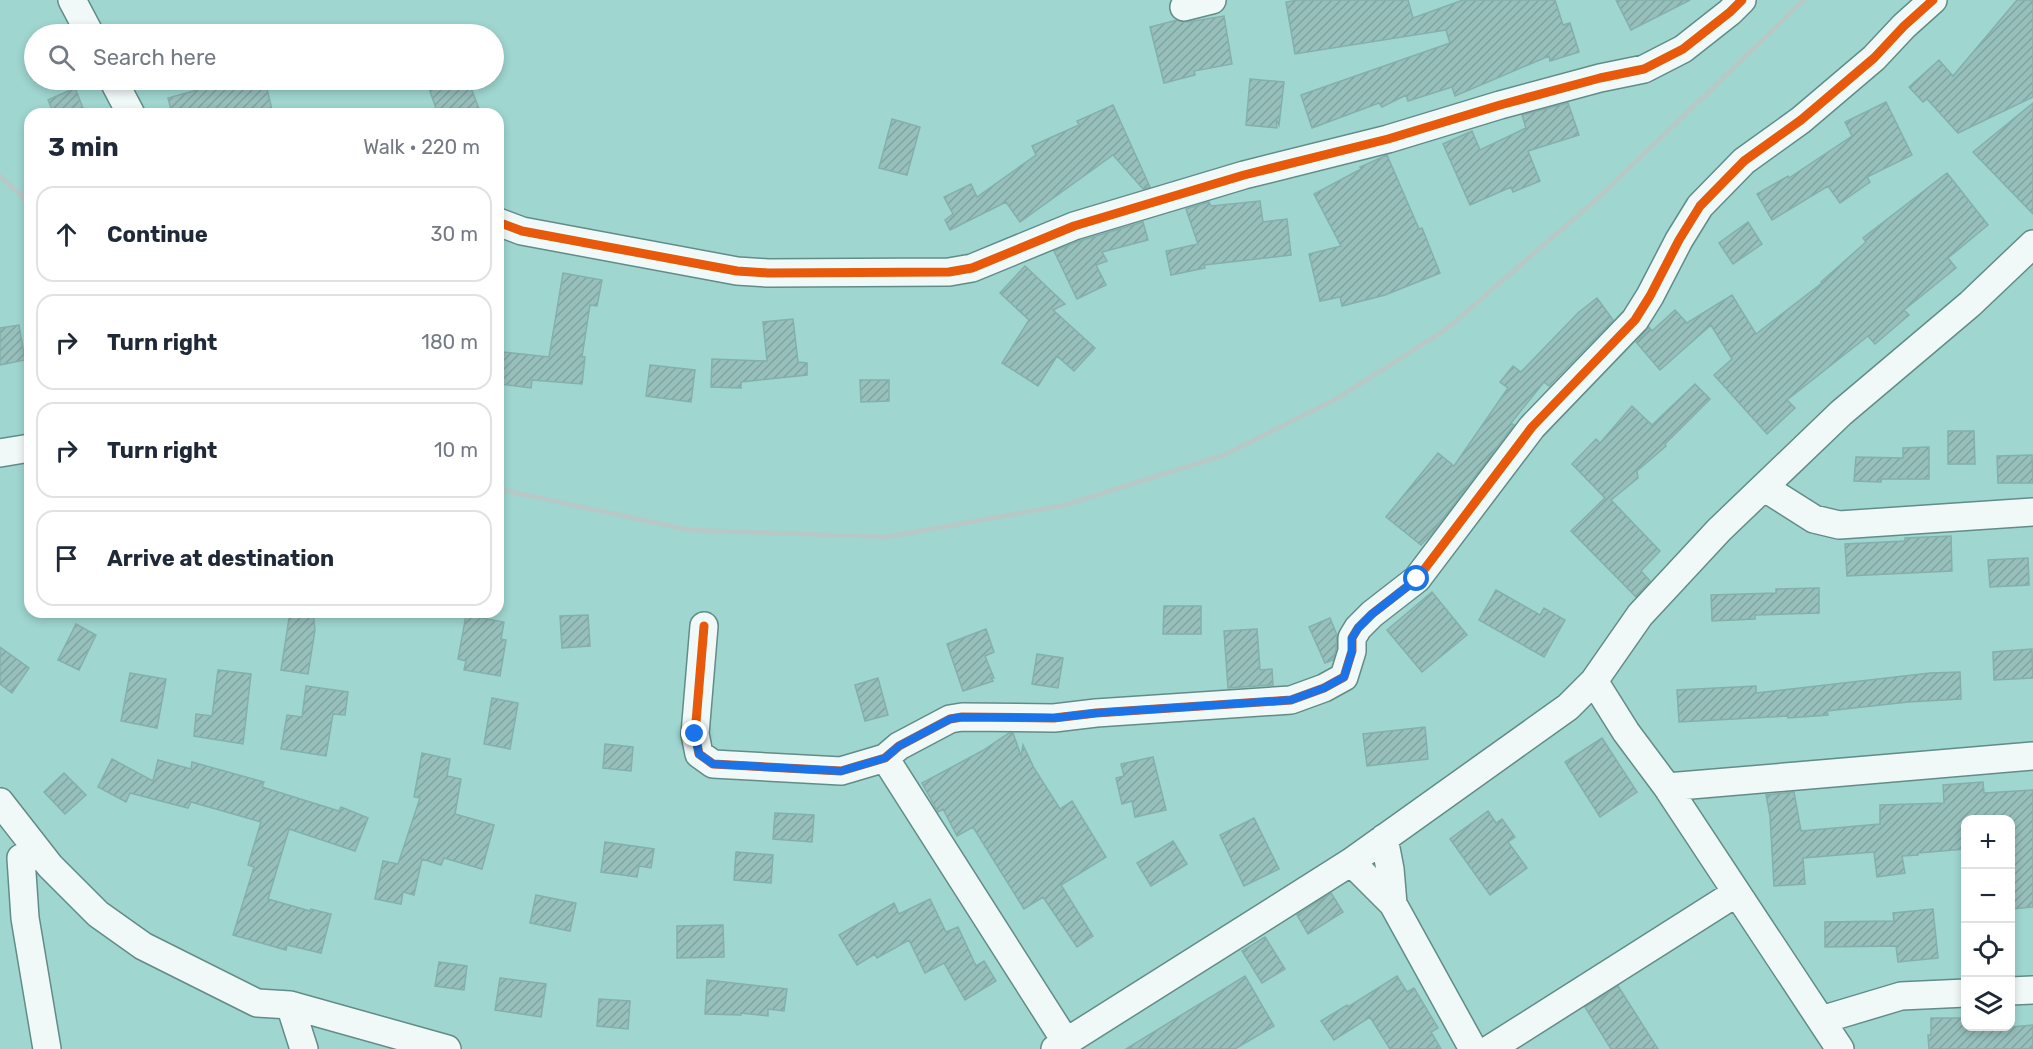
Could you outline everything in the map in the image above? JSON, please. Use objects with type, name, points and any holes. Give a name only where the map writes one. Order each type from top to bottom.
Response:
[{"type":"street","points":[[72,0],[85,24]]},
{"type":"street","points":[[1184,7],[1212,0]]},
{"type":"street","points":[[504,224],[532,233],[736,271],[768,273],[949,272],[972,267],[1074,226],[1244,175],[1388,139],[1600,78],[1644,69],[1683,49],[1742,0]]},
{"type":"street","points":[[704,626],[695,734],[699,754],[713,764],[841,771],[885,758],[899,746],[950,719],[962,717],[1054,718],[1106,712],[1291,700],[1324,688],[1344,677],[1352,651],[1352,638],[1358,628],[1372,614],[1417,579],[1532,427],[1635,320],[1700,206],[1744,161],[1810,113],[1874,58],[1933,0]]},
{"type":"street","points":[[118,90],[128,108]]},
{"type":"street","points":[[885,758],[1060,1045],[1351,862],[1568,707],[1594,681],[1640,615],[1719,530],[1841,413],[1970,304],[2022,267],[2033,244]]},
{"type":"street","points":[[0,453],[24,449]]},
{"type":"street","points":[[1765,488],[1814,519],[1839,525],[2033,512]]},
{"type":"street","points":[[1594,681],[1840,1049]]},
{"type":"street","points":[[1667,787],[2033,756]]},
{"type":"street","points":[[0,802],[50,866],[98,914],[143,946],[257,1003],[290,1005],[447,1049]]},
{"type":"street","points":[[1384,838],[1393,904]]},
{"type":"street","points":[[47,1049],[25,918],[10,856],[50,866]]},
{"type":"street","points":[[1351,862],[1393,904],[1473,1049]]},
{"type":"street","points":[[1490,1049],[1736,893]]},
{"type":"street","points":[[2015,991],[2033,990]]},
{"type":"street","points":[[1821,1020],[1900,996],[1961,993]]},
{"type":"street","points":[[290,1005],[303,1049]]},
{"type":"building","points":[[1298,0],[1408,0],[1413,18],[1463,0],[1555,0],[1563,25],[1570,23],[1579,52],[1550,61],[1549,56],[1455,96],[1452,87],[1408,101],[1406,95],[1382,107],[1379,103],[1312,128],[1301,95],[1450,43],[1446,30],[1295,54],[1286,2]]},
{"type":"building","points":[[1616,0],[1690,0],[1631,30]]},
{"type":"building","points":[[2017,0],[2033,0],[2033,97],[1958,133],[1927,99],[1923,102],[1909,87],[1939,60],[1953,76]]},
{"type":"building","points":[[1224,16],[1232,64],[1194,71],[1195,75],[1164,83],[1150,27],[1177,20],[1187,22]]},
{"type":"building","points":[[1250,79],[1284,82],[1279,125],[1276,118],[1277,128],[1246,125]]},
{"type":"building","points":[[76,90],[83,108],[51,108],[48,100]]},
{"type":"building","points":[[197,90],[267,90],[272,108],[170,108],[168,98]]},
{"type":"building","points":[[430,90],[472,90],[479,108],[436,108]]},
{"type":"building","points":[[1886,102],[1912,155],[1867,177],[1870,182],[1840,203],[1828,186],[1772,220],[1757,194],[1788,176],[1789,178],[1852,136],[1845,122]]},
{"type":"building","points":[[1568,103],[1579,135],[1528,151],[1540,181],[1513,192],[1511,187],[1470,205],[1443,144],[1472,131],[1480,150],[1526,128],[1522,115]]},
{"type":"building","points":[[2033,103],[2033,214],[1973,152]]},
{"type":"building","points":[[1113,105],[1150,187],[1143,189],[1113,155],[1020,222],[1006,202],[950,230],[945,220],[953,214],[944,197],[971,184],[977,197],[1036,155],[1032,146],[1079,125],[1077,121]]},
{"type":"building","points":[[892,119],[920,127],[907,175],[879,168]]},
{"type":"building","points":[[1387,155],[1419,229],[1422,228],[1440,273],[1385,295],[1342,306],[1340,297],[1320,301],[1309,254],[1341,246],[1314,194],[1361,169],[1360,167]]},
{"type":"building","points":[[1947,173],[1988,225],[1948,258],[1956,268],[1904,310],[1909,315],[1875,344],[1868,336],[1787,400],[1795,408],[1767,434],[1714,375],[1732,359],[1711,325],[1660,370],[1636,342],[1649,327],[1652,331],[1675,310],[1687,323],[1732,295],[1756,334],[1822,283],[1866,242],[1863,238]]},
{"type":"building","points":[[1260,201],[1263,222],[1287,219],[1291,255],[1204,265],[1205,268],[1171,275],[1166,251],[1198,244],[1186,209],[1209,202],[1211,206]]},
{"type":"building","points":[[1143,222],[1148,240],[1102,252],[1107,261],[1096,265],[1106,285],[1077,299],[1054,251]]},
{"type":"building","points":[[1748,222],[1762,244],[1733,264],[1719,243]]},
{"type":"building","points":[[1025,266],[1065,304],[1053,310],[1095,348],[1074,371],[1057,356],[1038,386],[1002,363],[1029,320],[1000,293]]},
{"type":"building","points":[[563,273],[602,280],[597,306],[590,305],[582,357],[585,357],[582,384],[532,380],[531,388],[504,385],[504,352],[549,357]]},
{"type":"building","points":[[1597,298],[1613,320],[1549,386],[1544,382],[1511,423],[1514,425],[1421,545],[1386,517],[1438,453],[1454,466],[1508,388],[1500,382],[1513,366],[1521,372],[1579,312]]},
{"type":"building","points":[[793,319],[798,362],[807,363],[807,375],[741,382],[741,388],[711,387],[712,359],[767,361],[763,322]]},
{"type":"building","points":[[19,325],[24,360],[0,365],[0,328]]},
{"type":"building","points":[[650,365],[695,370],[691,402],[646,396]]},
{"type":"building","points":[[860,380],[889,380],[889,401],[861,402]]},
{"type":"building","points":[[1695,384],[1710,399],[1665,444],[1666,446],[1637,471],[1638,478],[1611,500],[1660,551],[1641,571],[1650,581],[1636,597],[1571,531],[1605,498],[1572,464],[1596,439],[1600,443],[1632,406],[1652,425]]},
{"type":"building","points":[[1948,431],[1974,431],[1975,464],[1948,464]]},
{"type":"building","points":[[1929,447],[1929,479],[1854,481],[1856,457],[1903,458],[1903,448]]},
{"type":"building","points":[[2032,455],[2033,483],[1998,483],[1997,456]]},
{"type":"building","points":[[1951,536],[1952,571],[1847,576],[1845,544]]},
{"type":"building","points":[[2028,558],[2029,585],[1990,587],[1988,560]]},
{"type":"building","points":[[1819,588],[1819,613],[1755,615],[1755,619],[1712,621],[1711,595],[1776,593],[1776,589]]},
{"type":"building","points":[[1496,590],[1540,615],[1544,608],[1565,620],[1544,657],[1479,620]]},
{"type":"building","points":[[1432,592],[1467,635],[1422,672],[1387,630]]},
{"type":"building","points":[[1164,606],[1201,606],[1201,634],[1163,634]]},
{"type":"building","points":[[588,615],[590,646],[562,648],[560,616]]},
{"type":"building","points":[[289,618],[314,618],[315,630],[308,674],[281,670]]},
{"type":"building","points":[[465,618],[504,622],[501,639],[506,640],[500,676],[464,670],[466,661],[458,659]]},
{"type":"building","points":[[1330,618],[1337,635],[1336,649],[1333,660],[1325,663],[1309,627]]},
{"type":"building","points":[[76,624],[96,635],[79,670],[58,660]]},
{"type":"building","points":[[986,629],[994,652],[985,656],[994,678],[991,678],[993,681],[963,691],[947,644]]},
{"type":"building","points":[[1257,629],[1260,670],[1272,669],[1273,685],[1228,688],[1224,631]]},
{"type":"building","points":[[0,647],[29,668],[12,693],[0,684]]},
{"type":"building","points":[[2032,649],[2033,678],[1994,680],[1993,652]]},
{"type":"building","points":[[1037,654],[1063,658],[1058,688],[1032,684]]},
{"type":"building","points":[[218,670],[251,674],[243,744],[194,736],[196,714],[212,716]]},
{"type":"building","points":[[1960,672],[1961,699],[1827,711],[1828,715],[1679,722],[1677,690],[1756,686],[1756,693],[1930,673]]},
{"type":"building","points":[[130,673],[166,679],[157,728],[121,721]]},
{"type":"building","points":[[878,678],[888,715],[865,721],[855,685]]},
{"type":"building","points":[[306,686],[348,692],[345,715],[333,714],[326,756],[281,749],[287,715],[302,717]]},
{"type":"building","points":[[492,698],[518,703],[510,749],[484,744]]},
{"type":"building","points":[[1425,727],[1428,759],[1367,766],[1363,734]]},
{"type":"building","points":[[1009,733],[1013,733],[1021,756],[1023,745],[1034,768],[1060,809],[1072,801],[1106,857],[1061,885],[1093,936],[1077,947],[1043,897],[1024,909],[973,827],[957,836],[943,809],[938,812],[922,783],[982,751]]},
{"type":"building","points":[[1602,738],[1637,792],[1600,817],[1565,762]]},
{"type":"building","points":[[605,744],[633,747],[631,771],[603,768]]},
{"type":"building","points":[[422,753],[450,759],[447,776],[461,779],[455,814],[494,825],[482,869],[444,858],[441,865],[422,859],[414,895],[403,892],[401,904],[375,899],[383,861],[398,864],[420,798],[414,797]]},
{"type":"building","points":[[1153,757],[1166,810],[1135,817],[1132,801],[1122,804],[1116,778],[1124,776],[1121,764]]},
{"type":"building","points":[[112,759],[153,781],[158,760],[191,769],[192,762],[264,782],[262,787],[339,811],[341,807],[368,818],[355,851],[289,829],[268,899],[310,911],[311,909],[331,914],[321,953],[287,945],[286,950],[233,935],[254,867],[248,865],[261,822],[191,802],[188,808],[130,793],[126,802],[98,787]]},
{"type":"building","points":[[64,773],[86,795],[65,814],[44,792]]},
{"type":"building","points":[[1983,782],[1984,793],[2033,790],[2033,907],[2015,909],[2015,815],[1961,815],[1961,849],[1902,856],[1905,873],[1877,877],[1874,852],[1803,858],[1805,884],[1774,886],[1770,816],[1766,795],[1794,792],[1801,831],[1880,824],[1880,805],[1944,803],[1943,785]]},
{"type":"building","points":[[1488,811],[1496,823],[1502,819],[1515,837],[1508,842],[1527,868],[1490,895],[1450,839]]},
{"type":"building","points":[[775,813],[814,815],[812,842],[773,839]]},
{"type":"building","points":[[1254,818],[1279,869],[1244,886],[1220,835]]},
{"type":"building","points":[[1173,841],[1187,864],[1151,886],[1137,863]]},
{"type":"building","points":[[605,842],[654,849],[651,868],[639,866],[637,877],[601,872]]},
{"type":"building","points":[[736,852],[773,855],[771,883],[734,880]]},
{"type":"building","points":[[1331,893],[1343,912],[1308,934],[1297,915]]},
{"type":"building","points":[[536,895],[576,903],[570,931],[530,923]]},
{"type":"building","points":[[930,899],[946,932],[958,927],[976,966],[984,961],[996,981],[965,1000],[944,963],[925,973],[909,940],[877,958],[875,954],[857,965],[839,935],[894,903],[899,914]]},
{"type":"building","points":[[1933,909],[1938,958],[1898,962],[1896,946],[1825,947],[1825,922],[1894,921],[1893,913]]},
{"type":"building","points":[[723,925],[724,957],[677,958],[677,926]]},
{"type":"building","points":[[1265,937],[1285,969],[1262,983],[1242,951]]},
{"type":"building","points":[[439,962],[467,966],[464,990],[435,986]]},
{"type":"building","points":[[1245,976],[1274,1026],[1235,1049],[1126,1049]]},
{"type":"building","points":[[1397,976],[1407,992],[1414,988],[1438,1028],[1431,1032],[1441,1049],[1390,1049],[1370,1017],[1334,1040],[1321,1021]]},
{"type":"building","points":[[500,978],[546,984],[541,1017],[495,1010]]},
{"type":"building","points":[[707,980],[787,989],[784,1011],[768,1009],[768,1016],[741,1013],[741,1015],[705,1014]]},
{"type":"building","points":[[1618,986],[1658,1049],[1611,1049],[1585,1007]]},
{"type":"building","points":[[599,999],[630,1001],[628,1029],[597,1026]]},
{"type":"building","points":[[1931,1018],[1961,1018],[1961,1031],[2015,1031],[2015,1027],[2033,1025],[2033,1049],[1929,1049],[1928,1035],[1931,1035]]},
{"type":"railway","points":[[504,490],[689,530],[886,537],[1065,505],[1224,455],[1336,399],[1445,330],[1599,197],[1804,0]]},
{"type":"railway","points":[[0,176],[24,198]]},
{"type":"cycle path","points":[[504,224],[522,231],[737,271],[768,273],[949,272],[972,268],[1074,226],[1244,175],[1388,139],[1600,78],[1644,69],[1683,49],[1742,0]]},
{"type":"cycle path","points":[[704,626],[695,734],[699,754],[713,764],[841,771],[885,758],[899,746],[950,719],[962,717],[1054,718],[1096,713],[1291,700],[1324,688],[1344,677],[1352,651],[1352,638],[1358,628],[1372,614],[1417,579],[1532,427],[1635,320],[1700,206],[1744,161],[1801,120],[1874,58],[1933,0]]},
{"type":"route","points":[[695,734],[699,754],[713,764],[841,771],[885,758],[899,746],[950,719],[962,717],[1054,718],[1181,706],[1291,700],[1324,688],[1344,677],[1352,651],[1352,638],[1358,628],[1372,614],[1417,579]]}]
